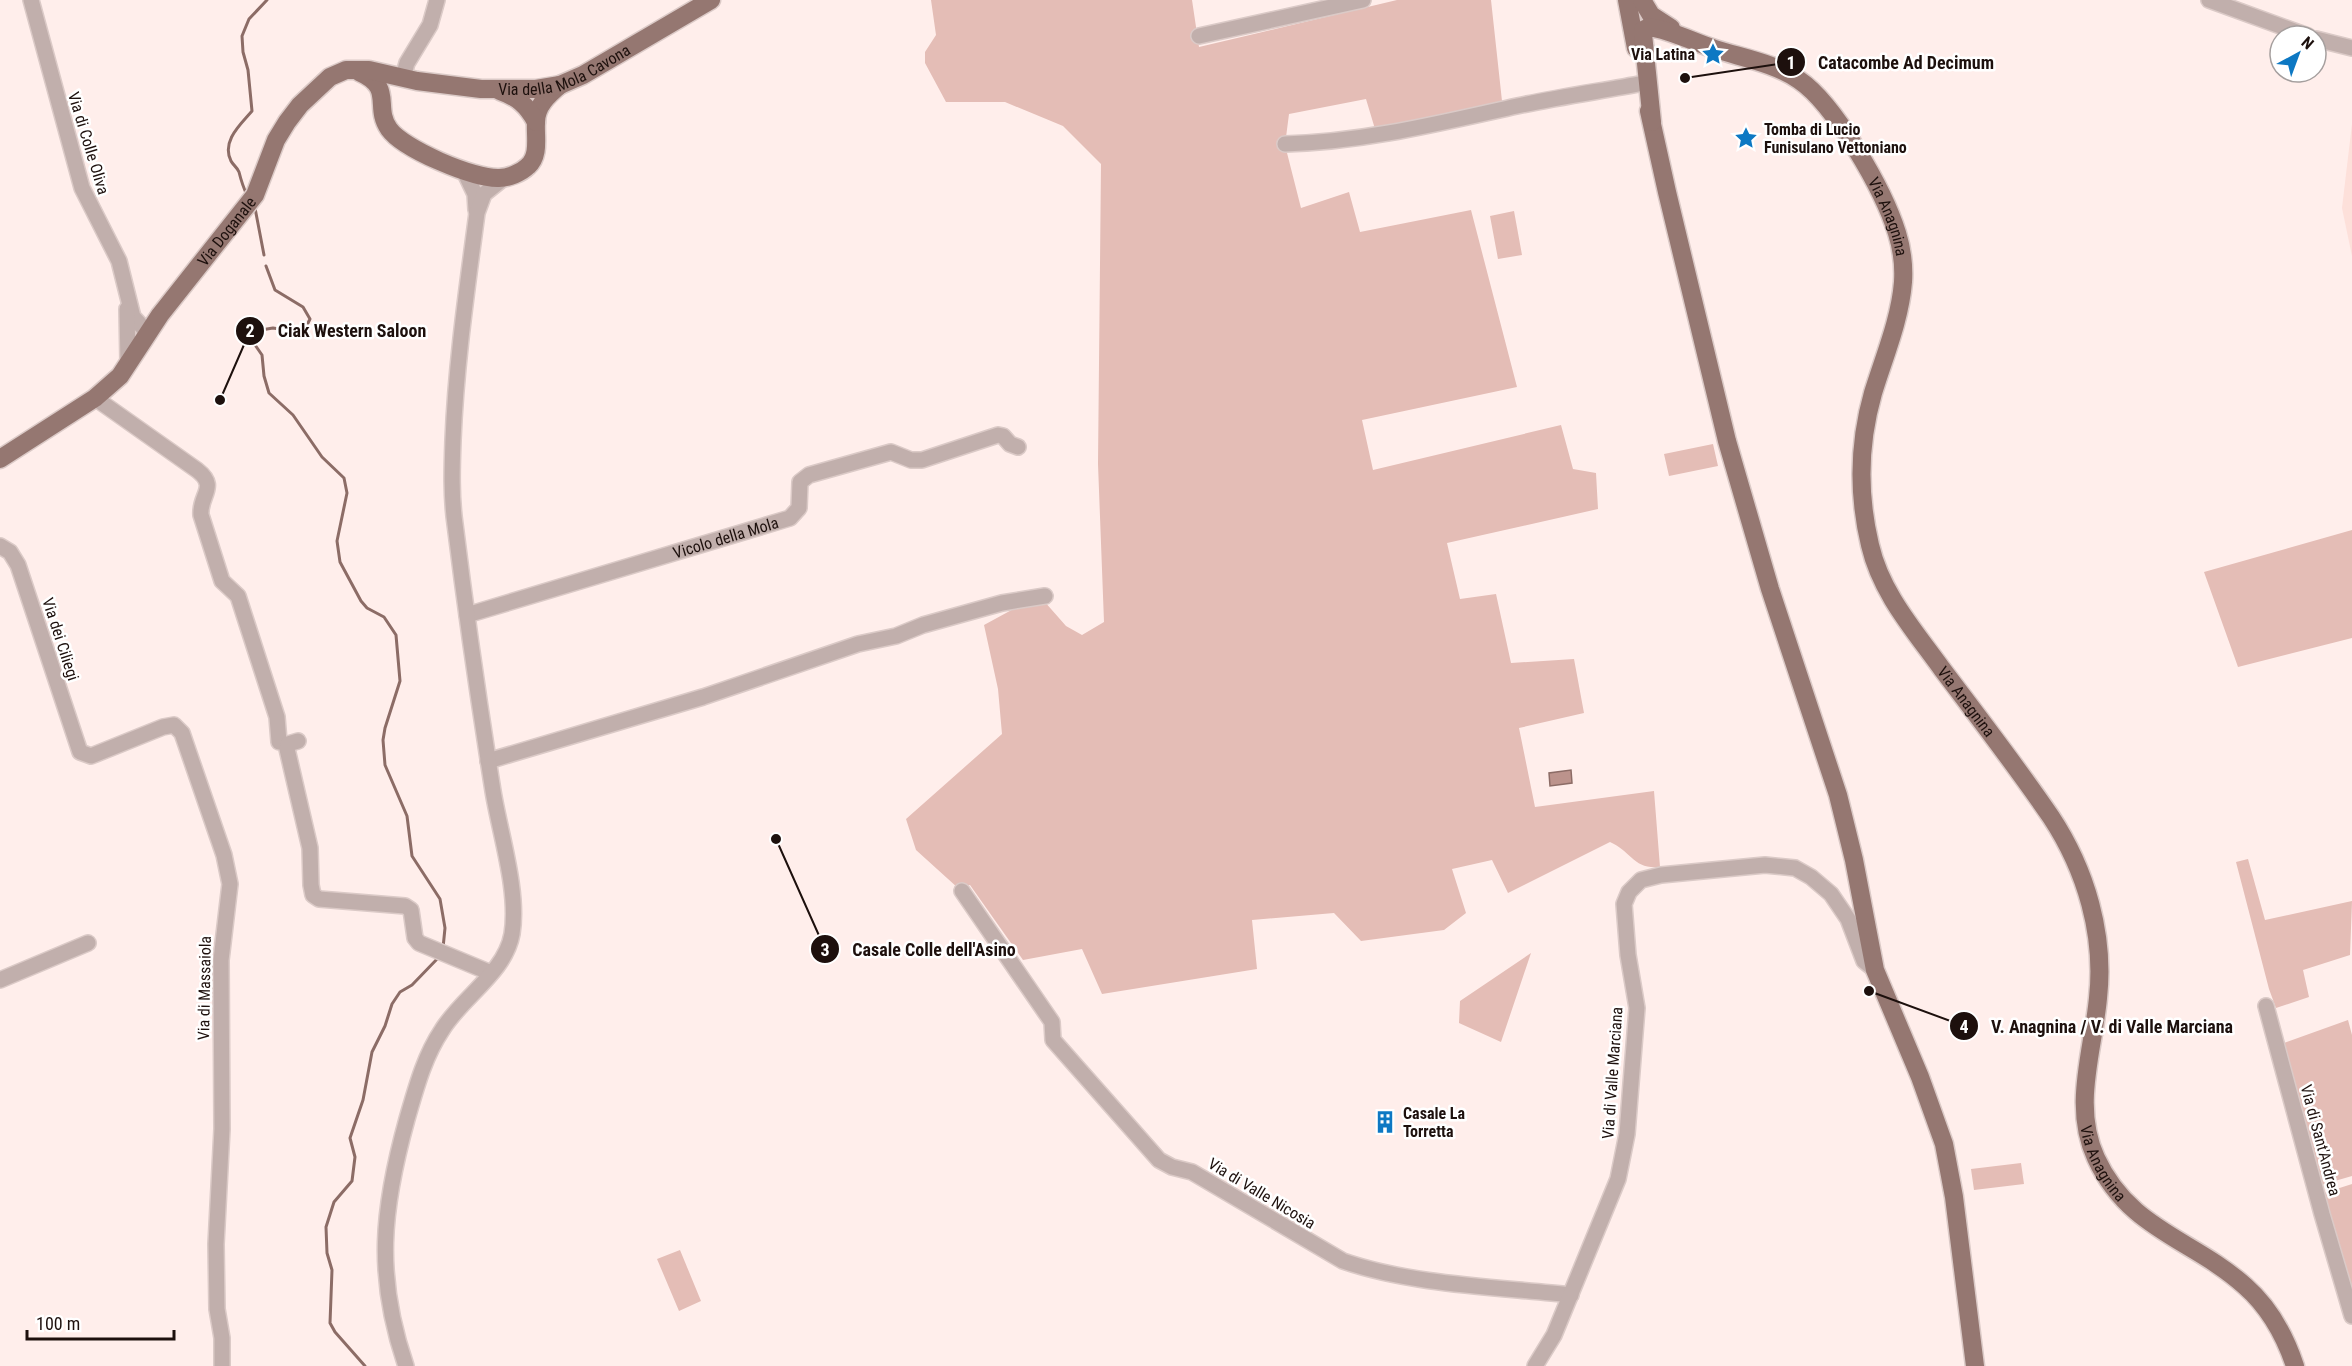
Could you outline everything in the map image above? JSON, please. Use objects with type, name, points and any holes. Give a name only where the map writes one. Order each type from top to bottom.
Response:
[{"type":"main road","name":"Via della Mola Cavona","points":[[353,70],[369,70],[410,79],[498,91],[560,85],[583,75],[711,0]]},
{"type":"main road","name":"Via Anagnina","points":[[1627,0],[1652,122],[1725,432],[1770,589],[1838,795],[1854,860],[1875,970],[1918,1071],[1944,1144],[1954,1197],[1975,1366]]},
{"type":"main road","name":"Via Anagnina","points":[[1642,0],[1647,11],[1656,20],[1701,44]]},
{"type":"main road","name":"Via Anagnina","points":[[1652,122],[1643,32],[1649,27],[1783,70],[1816,93],[1833,114],[1852,144],[1891,217],[1901,252],[1902,286],[1892,333],[1869,409],[1863,436],[1861,462],[1865,517],[1876,567],[1884,585],[1904,617],[2056,825],[2079,871],[2093,915],[2099,948],[2099,997],[2084,1094],[2090,1141],[2101,1168],[2118,1193],[2142,1217],[2225,1270],[2252,1292],[2278,1328],[2295,1366]]},
{"type":"main road","points":[[353,70],[369,77],[378,85],[387,126],[402,142],[464,171],[496,179],[516,174],[531,162],[536,143],[536,122],[542,103],[560,85]]},
{"type":"main road","name":"Via Doganale","points":[[0,459],[95,398],[114,382],[148,333],[255,195],[278,137],[293,113],[330,76],[353,70]]},
{"type":"main road","points":[[384,107],[386,96],[396,85],[410,79]]},
{"type":"main road","points":[[498,91],[513,96],[524,104],[536,122]]},
{"type":"street","name":"Via di Colle Oliva","points":[[31,0],[79,180],[92,210],[117,255],[133,317],[148,333]]},
{"type":"street","points":[[410,79],[407,63],[430,25],[437,0]]},
{"type":"street","points":[[1199,36],[1363,0]]},
{"type":"street","points":[[2209,0],[2275,24]]},
{"type":"street","points":[[2328,42],[2352,48]]},
{"type":"street","points":[[1285,144],[1333,142],[1377,136],[1525,104],[1644,83]]},
{"type":"street","points":[[464,171],[475,194],[477,213]]},
{"type":"street","points":[[406,1366],[389,1305],[384,1268],[388,1200],[392,1176],[418,1080],[429,1053],[449,1019],[491,973],[508,946],[512,927],[511,881],[488,761],[454,520],[452,473],[458,356],[477,213],[484,194],[504,178]]},
{"type":"street","name":"Via di Colle Oliva","points":[[126,291],[128,364]]},
{"type":"street","points":[[95,398],[197,470],[207,480],[208,486],[201,515],[223,582],[238,596],[277,717],[279,742]]},
{"type":"street","name":"Vicolo della Mola","points":[[467,615],[790,518],[799,508],[800,482],[809,475],[891,452],[911,460],[922,460],[999,435],[1018,447]]},
{"type":"street","name":"Via dei Ciliegi","points":[[0,546],[10,552],[16,560],[80,751]]},
{"type":"street","points":[[488,761],[703,697],[858,644],[896,636],[923,625],[1002,603],[1045,596]]},
{"type":"street","name":"Via di Massaiola","points":[[80,751],[84,755],[91,756],[163,727],[177,726],[192,758],[226,863],[230,889],[221,960],[222,1129],[216,1244],[217,1309],[222,1338],[222,1366]]},
{"type":"street","points":[[298,741],[288,744],[287,749],[305,793],[313,895],[319,898],[405,906],[411,910],[416,940],[459,962],[491,973]]},
{"type":"street","name":"Via di Valle Marciana","points":[[1535,1366],[1554,1335],[1618,1179],[1627,1134],[1637,1008],[1624,904],[1629,892],[1641,880],[1661,875],[1758,865],[1795,868],[1819,882],[1835,899],[1848,919],[1861,956],[1875,970]]},
{"type":"street","name":"Via di Valle Nicosia","points":[[962,891],[1052,1022],[1053,1040],[1159,1160],[1172,1167],[1192,1172],[1343,1262],[1415,1278],[1571,1295]]},
{"type":"street","points":[[0,980],[88,943]]},
{"type":"street","name":"Via di Sant'Andrea","points":[[2266,1006],[2352,1316]]},
{"type":"shaded area","points":[[931,0],[1192,0],[1199,47],[1397,0],[1491,0],[1502,101],[1375,129],[1366,99],[1289,114],[1285,145],[1301,208],[1349,192],[1360,232],[1471,210],[1517,387],[1362,420],[1373,470],[1561,425],[1573,469],[1596,473],[1598,509],[1447,543],[1460,599],[1496,594],[1511,663],[1574,659],[1584,713],[1519,728],[1535,807],[1654,791],[1660,867],[1644,866],[1638,863],[1610,842],[1508,893],[1492,860],[1452,869],[1466,913],[1444,930],[1361,941],[1334,913],[1252,920],[1257,969],[1102,994],[1082,949],[1023,960],[970,885],[958,888],[916,850],[906,819],[1002,734],[998,689],[984,625],[1026,602],[1044,601],[1066,626],[1082,635],[1104,622],[1098,464],[1101,164],[1063,126],[1005,102],[946,102],[925,63],[925,52],[936,35]]},
{"type":"shaded area","points":[[2352,124],[2352,256],[2342,208]]},
{"type":"shaded area","points":[[1514,211],[1522,255],[1498,259],[1490,216]]},
{"type":"shaded area","points":[[1713,444],[1718,466],[1669,476],[1664,454]]},
{"type":"shaded area","points":[[2352,530],[2352,638],[2238,667],[2204,572]]},
{"type":"shaded area","points":[[1571,770],[1572,783],[1550,786],[1549,773]]},
{"type":"shaded area","points":[[2248,859],[2265,920],[2352,901],[2350,955],[2303,970],[2309,997],[2276,1008],[2236,862]]},
{"type":"shaded area","points":[[1531,953],[1501,1042],[1459,1023],[1460,1001]]},
{"type":"shaded area","points":[[2348,1020],[2352,1035],[2352,1176],[2321,1185],[2284,1043]]},
{"type":"shaded area","points":[[2021,1163],[2024,1184],[1974,1190],[1971,1169]]},
{"type":"shaded area","points":[[2352,1184],[2352,1296],[2324,1193]]},
{"type":"shaded area","points":[[680,1250],[701,1301],[679,1311],[657,1259]]},
{"type":"waterway","points":[[247,195],[239,172],[231,161],[229,147],[234,133],[252,111],[242,36],[249,19],[267,0]]},
{"type":"waterway","points":[[255,208],[264,255]]},
{"type":"waterway","points":[[266,266],[275,290],[303,307],[310,319],[306,327],[298,332],[273,328],[261,330],[254,336],[253,342],[262,355],[264,376],[269,393],[293,415],[322,457],[344,478],[347,493],[337,541],[340,562],[361,601],[367,608],[384,617],[396,635],[400,681],[385,728],[383,740],[385,765],[407,816],[412,856],[440,899],[445,928],[443,948]]},
{"type":"waterway","points":[[365,1366],[335,1332],[330,1323],[332,1270],[327,1253],[326,1227],[334,1202],[352,1181],[355,1157],[350,1138],[363,1100],[372,1052],[385,1026],[392,1004],[400,992],[412,985],[439,957]]},
{"type":"place","name":"Via Latina","points":[[1713,54]]},
{"type":"place","name":"Catacombe Ad Decimum","points":[[1685,78]]},
{"type":"place","name":"Tomba di Lucio Funisulano Vettoniano","points":[[1746,138]]},
{"type":"place","name":"Ciak Western Saloon","points":[[220,400]]},
{"type":"place","name":"Casale Colle dell'Asino","points":[[776,839]]},
{"type":"place","name":"V. Anagnina / V. di Valle Marciana","points":[[1869,991]]},
{"type":"place","name":"Casale La Torretta","points":[[1385,1122]]}]
